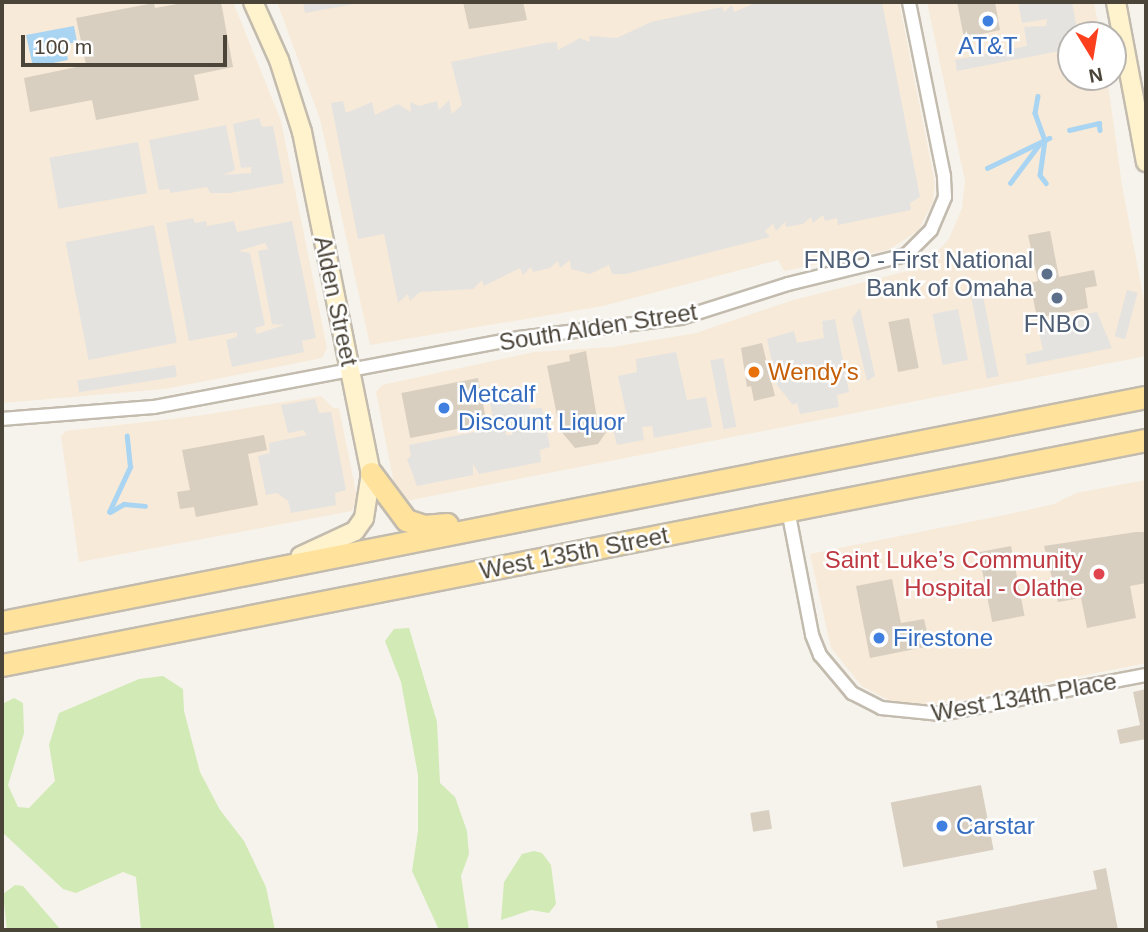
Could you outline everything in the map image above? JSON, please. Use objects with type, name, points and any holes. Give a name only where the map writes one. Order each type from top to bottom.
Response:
[{"type":"main road","name":"West 135th Street","points":[[2,622],[1146,397]]},
{"type":"main road","name":"West 135th Street","points":[[2,665],[1146,440]]},
{"type":"main road","points":[[371,473],[398,513],[424,526],[667,481],[676,489]]},
{"type":"street","name":"Alden Street","points":[[253,2],[279,60],[302,132],[371,473],[364,518],[355,531],[290,565]]},
{"type":"street","name":"South Alden Street","points":[[2,419],[154,407],[519,338],[681,318],[788,284],[906,255],[932,230],[944,197],[944,176],[909,2]]},
{"type":"street","points":[[1116,2],[1146,162]]},
{"type":"street","name":"West 134th Place","points":[[788,510],[812,635],[820,655],[852,692],[881,708],[941,714],[1146,675]]},
{"type":"shaded area","points":[[2,2],[233,2],[281,121],[327,348],[322,358],[165,389],[2,403]]},
{"type":"shaded area","points":[[277,2],[899,2],[935,183],[933,202],[918,231],[888,250],[784,271],[778,260],[603,306],[370,345],[320,119]]},
{"type":"shaded area","points":[[303,2],[365,2],[305,13]]},
{"type":"shaded area","points":[[758,2],[882,2],[920,197],[910,203],[911,210],[838,225],[837,218],[825,221],[823,215],[813,223],[811,217],[803,224],[786,227],[785,222],[776,231],[773,224],[765,231],[770,237],[626,274],[612,274],[609,265],[590,274],[571,269],[570,260],[560,268],[558,261],[550,268],[533,272],[531,267],[523,275],[520,268],[484,286],[482,280],[473,289],[420,292],[410,301],[408,294],[398,303],[384,234],[358,239],[331,103],[343,101],[346,113],[372,102],[375,115],[398,104],[411,112],[410,102],[419,106],[437,101],[439,110],[449,100],[452,114],[462,105],[451,62],[545,43],[557,42],[558,50],[580,38],[590,42],[589,36],[617,38],[651,22],[722,7],[724,12],[732,5],[734,12]]},
{"type":"shaded area","points":[[927,2],[1094,2],[1097,21],[1057,21],[1057,91],[1109,91],[1122,185],[1146,311],[1146,356],[406,501],[395,489],[376,392],[382,385],[534,352],[612,347],[696,333],[790,301],[923,267],[949,239],[962,208],[965,181]]},
{"type":"shaded area","points":[[1018,2],[1072,2],[1075,21],[1057,21],[1057,52],[957,71],[955,60],[1027,46],[1024,27],[1046,26],[1047,19],[1022,23]]},
{"type":"shaded area","points":[[259,118],[262,127],[273,126],[284,183],[230,193],[210,193],[207,187],[171,193],[169,189],[159,190],[149,140],[226,125],[235,170],[223,175],[251,173],[251,167],[241,168],[233,124]]},
{"type":"shaded area","points":[[138,142],[147,193],[58,209],[49,158]]},
{"type":"shaded area","points":[[193,218],[195,223],[206,221],[207,226],[234,221],[237,232],[292,221],[316,338],[302,341],[304,352],[232,367],[226,340],[237,337],[237,332],[189,341],[166,223]],"holes":[[[265,243],[268,249],[258,251],[272,324],[284,325],[257,334],[255,328],[265,325],[250,253],[238,251]]]},
{"type":"shaded area","points":[[154,225],[177,343],[89,360],[66,242]]},
{"type":"shaded area","points":[[980,280],[999,376],[987,378],[968,282]]},
{"type":"shaded area","points":[[1127,290],[1138,293],[1125,339],[1115,336]]},
{"type":"shaded area","points":[[860,308],[875,376],[867,381],[852,318]]},
{"type":"shaded area","points":[[958,309],[968,360],[942,365],[932,314]]},
{"type":"shaded area","points":[[1097,312],[1112,348],[1027,365],[1025,354],[1043,350],[1037,324]]},
{"type":"shaded area","points":[[835,319],[849,392],[837,395],[839,407],[800,414],[797,403],[793,405],[777,385],[767,339],[794,331],[797,343],[824,338],[822,321]]},
{"type":"shaded area","points":[[676,352],[687,400],[706,397],[712,427],[654,438],[652,426],[642,427],[644,440],[617,445],[613,430],[626,412],[618,376],[637,372],[636,359]]},
{"type":"shaded area","points":[[723,358],[736,427],[724,429],[710,360]]},
{"type":"shaded area","points":[[175,365],[177,377],[79,392],[77,380]]},
{"type":"shaded area","points":[[527,391],[530,409],[542,408],[550,447],[540,450],[541,462],[479,474],[473,464],[473,475],[417,486],[407,459],[411,456],[409,445],[505,426],[506,435],[512,435],[511,422],[494,425],[489,398]]},
{"type":"shaded area","points":[[321,396],[333,408],[339,408],[357,497],[352,511],[79,562],[61,436],[66,431],[197,416]]},
{"type":"shaded area","points":[[315,399],[319,413],[331,412],[346,490],[335,493],[336,505],[291,513],[288,501],[277,493],[266,495],[258,456],[270,453],[269,443],[307,435],[303,430],[288,433],[281,405]]},
{"type":"shaded area","points":[[1146,480],[1146,663],[926,707],[890,701],[862,686],[831,648],[810,554],[1019,512],[1054,504],[1076,493]]},
{"type":"green space","points":[[409,628],[437,722],[440,783],[455,797],[467,831],[469,854],[461,876],[469,930],[439,930],[412,871],[418,831],[418,775],[401,682],[385,641],[394,629]]},
{"type":"green space","points":[[163,676],[183,689],[184,711],[200,772],[220,810],[244,841],[266,887],[275,930],[141,930],[136,877],[123,872],[76,893],[63,889],[2,832],[2,704],[14,698],[23,703],[24,733],[8,785],[18,807],[29,808],[55,781],[49,745],[59,713],[139,679]]},
{"type":"green space","points":[[534,851],[542,853],[551,865],[556,904],[549,913],[531,910],[501,920],[504,882],[522,854]]},
{"type":"green space","points":[[15,885],[23,886],[61,930],[7,930],[3,894]]},
{"type":"water","points":[[74,26],[77,42],[38,50],[65,47],[68,60],[33,67],[26,35]]},
{"type":"building","points":[[188,2],[221,2],[233,67],[194,75],[199,100],[96,120],[92,100],[30,112],[24,78],[86,65],[76,18],[154,3],[155,8]]},
{"type":"building","points":[[463,2],[523,2],[527,20],[469,29]]},
{"type":"building","points":[[957,2],[995,2],[1000,30],[964,38]]},
{"type":"building","name":"FNBO - First National Bank of Omaha","points":[[1050,231],[1059,277],[1094,270],[1097,286],[1085,288],[1088,308],[1037,318],[1030,283],[1038,281],[1028,235]]},
{"type":"building","points":[[909,318],[919,368],[898,372],[888,322]]},
{"type":"building","name":"Wendy's","points":[[762,343],[775,396],[754,401],[751,386],[747,387],[741,348]]},
{"type":"building","points":[[586,351],[598,425],[607,431],[598,444],[575,448],[560,430],[547,366],[570,361],[569,355]]},
{"type":"building","name":"Metcalf Discount Liquor","points":[[478,378],[487,423],[410,438],[401,393]]},
{"type":"building","points":[[264,435],[267,450],[248,454],[258,505],[196,517],[194,507],[180,509],[177,492],[190,490],[182,450]]},
{"type":"building","name":"Saint Luke’s Community Hospital - Olathe","points":[[1146,532],[1146,583],[1130,586],[1136,618],[1087,628],[1081,598],[1058,602],[1044,546]]},
{"type":"building","points":[[1011,546],[1025,616],[992,622],[979,552]]},
{"type":"building","points":[[892,579],[901,623],[924,619],[930,646],[870,658],[856,586]]},
{"type":"building","points":[[1146,689],[1146,739],[1120,744],[1117,730],[1140,725],[1133,692]]},
{"type":"building","name":"Carstar","points":[[981,785],[994,850],[903,867],[891,803]]},
{"type":"building","points":[[769,810],[772,829],[753,832],[750,813]]},
{"type":"building","points":[[1106,868],[1118,930],[938,930],[936,921],[1097,889],[1093,871]]},
{"type":"waterway","points":[[1038,96],[1035,113],[1045,140],[1040,175],[1046,183]]},
{"type":"waterway","points":[[1069,130],[1099,123],[1100,130]]},
{"type":"waterway","points":[[987,168],[1049,138]]},
{"type":"waterway","points":[[1010,183],[1041,142]]},
{"type":"waterway","points":[[109,512],[130,467],[127,436]]},
{"type":"waterway","points":[[110,512],[124,504],[145,506]]},
{"type":"place","name":"AT&T","points":[[988,21]]},
{"type":"place","name":"FNBO - First National Bank of Omaha","points":[[1047,274]]},
{"type":"place","name":"FNBO","points":[[1057,298]]},
{"type":"place","name":"Wendy's","points":[[754,372]]},
{"type":"place","name":"Metcalf Discount Liquor","points":[[444,408]]},
{"type":"place","name":"Saint Luke’s Community Hospital - Olathe","points":[[1099,574]]},
{"type":"place","name":"Firestone","points":[[879,638]]},
{"type":"place","name":"Carstar","points":[[942,826]]}]
